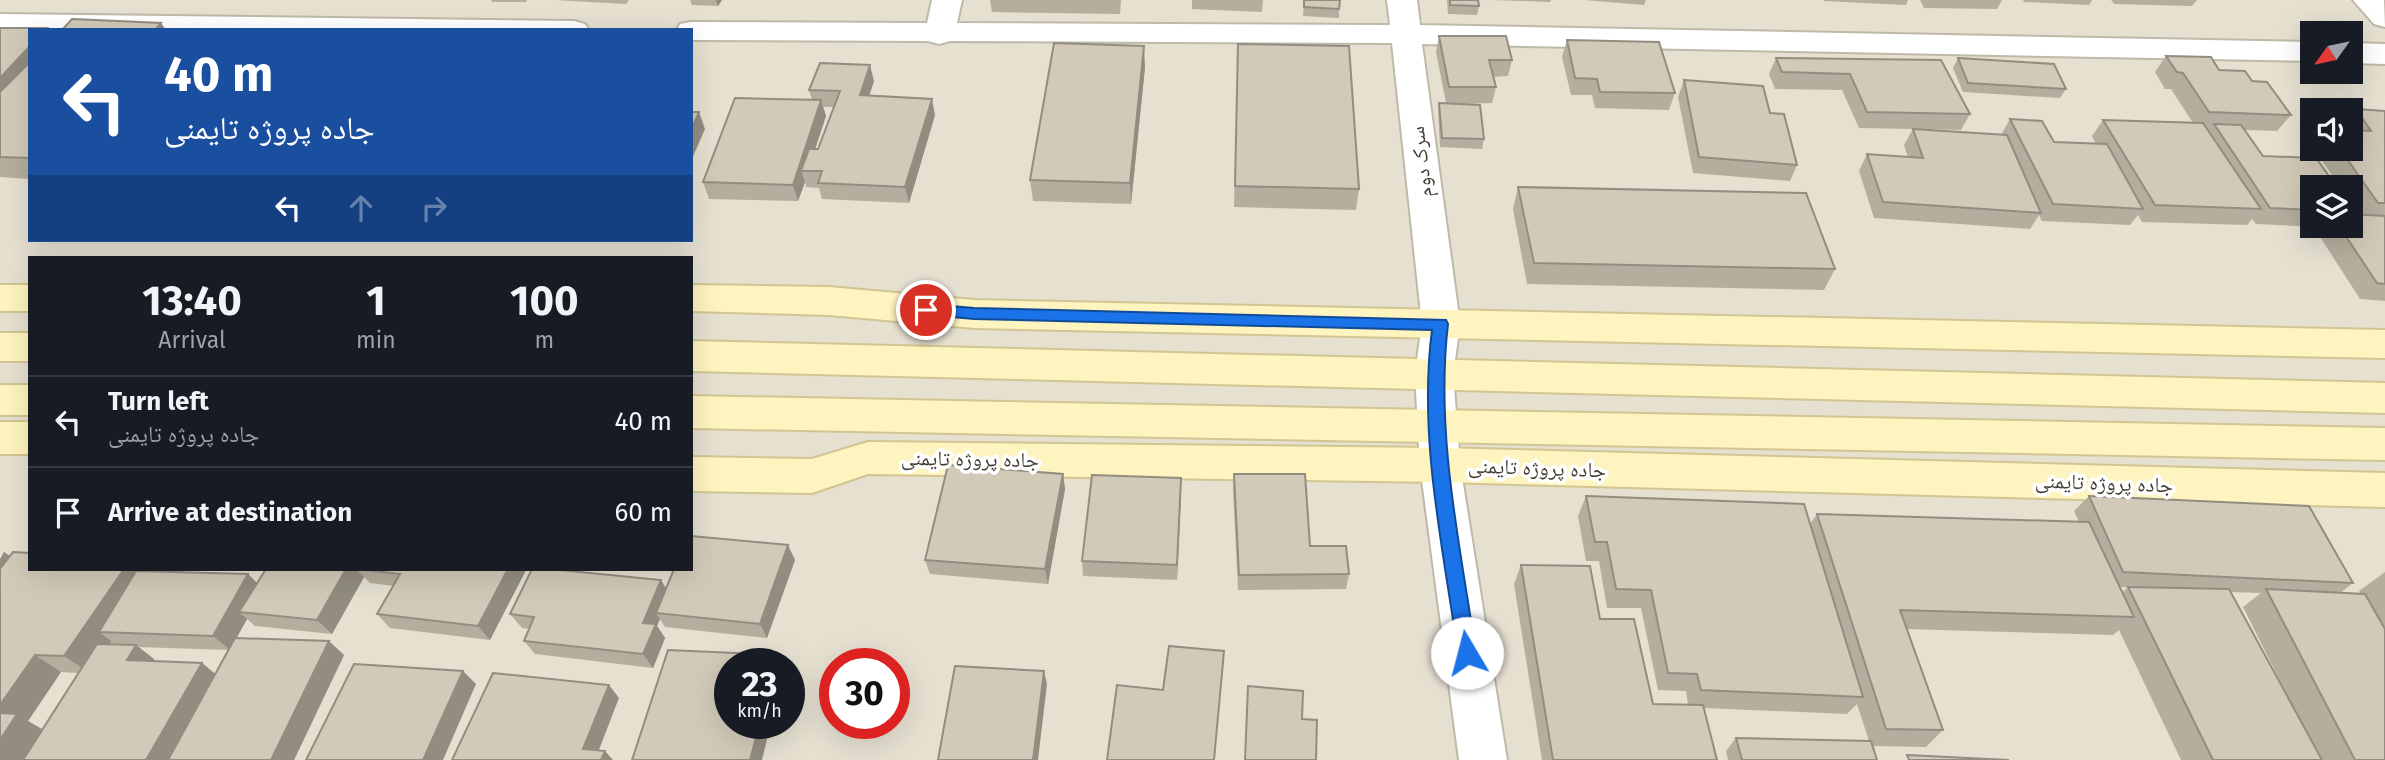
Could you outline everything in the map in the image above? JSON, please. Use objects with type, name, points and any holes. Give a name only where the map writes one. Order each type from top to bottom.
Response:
[{"type":"street","points":[[0,23],[23,0]]},
{"type":"street","points":[[0,23],[426,28],[444,0]]},
{"type":"street","points":[[939,35],[947,0]]},
{"type":"street","name":"سرک دوم","points":[[1402,0],[1441,324],[1434,374],[1438,445],[1483,760]]},
{"type":"street","points":[[2368,0],[2385,18]]},
{"type":"street","points":[[693,31],[939,35],[1406,34],[2300,52]]},
{"type":"street","points":[[2363,53],[2385,54]]},
{"type":"street","points":[[0,298],[28,298]]},
{"type":"street","points":[[693,298],[829,301],[974,314],[2385,344]]},
{"type":"street","points":[[0,347],[28,347]]},
{"type":"street","points":[[693,356],[2385,398]]},
{"type":"street","points":[[0,400],[28,400]]},
{"type":"street","name":"جاده پروژه تایمنی","points":[[693,412],[2385,490]]},
{"type":"street","points":[[0,438],[28,438]]},
{"type":"street","name":"جاده پروژه تایمنی","points":[[693,474],[812,476],[868,458],[1438,445],[2385,444]]},
{"type":"shaded area","points":[[0,0],[2385,0],[2385,760],[0,760]]},
{"type":"building","points":[[1304,0],[1340,0],[1339,9],[1304,7]]},
{"type":"building","points":[[1450,0],[1478,0],[1479,6],[1450,5]]},
{"type":"building","points":[[72,19],[161,23],[157,28],[64,28]]},
{"type":"building","points":[[0,28],[28,28],[28,48],[0,78]]},
{"type":"building","points":[[1439,36],[1506,36],[1512,60],[1489,60],[1496,87],[1449,87]]},
{"type":"building","points":[[1567,40],[1659,42],[1675,93],[1600,92],[1597,79],[1575,78]]},
{"type":"building","points":[[1054,43],[1144,46],[1130,183],[1030,180]]},
{"type":"building","points":[[1238,44],[1349,46],[1359,189],[1235,186]]},
{"type":"building","points":[[2166,56],[2211,57],[2219,70],[2245,71],[2252,81],[2267,82],[2291,115],[2209,112],[2183,73],[2177,72]]},
{"type":"building","points":[[1776,58],[1941,60],[1970,114],[1867,112],[1850,74],[1782,72]]},
{"type":"building","points":[[1958,58],[2054,64],[2066,89],[1968,83]]},
{"type":"building","points":[[820,63],[870,65],[860,95],[932,99],[905,187],[818,183],[822,171],[801,171],[809,149],[818,149],[840,91],[809,90]]},
{"type":"building","points":[[28,64],[28,158],[0,157],[0,92]]},
{"type":"building","points":[[1684,80],[1763,86],[1770,113],[1784,114],[1797,165],[1699,157]]},
{"type":"building","points":[[735,98],[821,100],[793,185],[703,182]]},
{"type":"building","points":[[1439,103],[1480,105],[1484,139],[1442,138]]},
{"type":"building","points":[[2363,109],[2385,111],[2385,203],[2378,203],[2363,182],[2363,175],[2358,175],[2348,161],[2363,161],[2363,131],[2371,131],[2363,119]]},
{"type":"building","points":[[693,112],[699,112],[693,126]]},
{"type":"building","points":[[2010,119],[2042,121],[2054,142],[2107,144],[2143,209],[2053,204]]},
{"type":"building","points":[[2103,120],[2203,123],[2261,209],[2155,205]]},
{"type":"building","points":[[2214,124],[2241,125],[2263,156],[2318,161],[2328,175],[2300,175],[2300,209],[2270,208]]},
{"type":"building","points":[[1913,129],[2007,135],[2041,213],[1883,202],[1867,154],[1923,158]]},
{"type":"building","points":[[1518,187],[1806,193],[1835,269],[1534,263]]},
{"type":"building","points":[[2363,215],[2385,216],[2385,284],[2377,283],[2347,238],[2363,238]]},
{"type":"building","points":[[948,465],[1063,474],[1045,569],[925,560]]},
{"type":"building","points":[[1234,474],[1305,474],[1310,546],[1346,546],[1349,574],[1239,575]]},
{"type":"building","points":[[1092,475],[1181,478],[1177,565],[1082,561]]},
{"type":"building","points":[[1586,496],[1804,504],[1863,697],[1701,690],[1697,674],[1668,673],[1651,590],[1616,589],[1607,542],[1595,542]]},
{"type":"building","points":[[2089,496],[2309,506],[2353,583],[2123,572]]},
{"type":"building","points":[[1817,514],[2089,522],[2134,617],[1900,610],[1943,730],[1886,729]]},
{"type":"building","points":[[693,536],[788,545],[760,624],[656,613],[673,571],[693,571]]},
{"type":"building","points":[[13,552],[28,553],[28,571],[123,571],[64,656],[35,655],[0,705],[0,569]]},
{"type":"building","points":[[1521,565],[1590,566],[1600,619],[1634,619],[1653,704],[1703,705],[1717,760],[1553,760]]},
{"type":"building","points":[[136,571],[248,574],[213,636],[99,632]]},
{"type":"building","points":[[265,571],[345,571],[317,620],[239,612]]},
{"type":"building","points":[[374,571],[507,571],[478,626],[377,614],[400,574]]},
{"type":"building","points":[[531,571],[570,571],[661,580],[643,623],[656,624],[643,654],[524,641],[534,617],[510,614]]},
{"type":"building","points":[[2128,587],[2229,589],[2322,760],[2213,760]]},
{"type":"building","points":[[2266,589],[2365,594],[2385,629],[2385,760],[2355,760]]},
{"type":"building","points":[[235,638],[329,641],[271,760],[168,760]]},
{"type":"building","points":[[97,644],[136,645],[127,660],[202,663],[146,760],[23,760]]},
{"type":"building","points":[[1169,646],[1224,651],[1214,760],[1107,760],[1117,685],[1163,690]]},
{"type":"building","points":[[668,650],[714,652],[714,739],[756,739],[750,760],[632,760]]},
{"type":"building","points":[[354,664],[463,671],[423,760],[306,760]]},
{"type":"building","points":[[955,666],[1044,671],[1033,760],[938,760]]},
{"type":"building","points":[[493,673],[609,685],[583,749],[605,751],[601,760],[452,760]]},
{"type":"building","points":[[1248,686],[1303,691],[1302,719],[1317,720],[1316,760],[1245,760]]},
{"type":"building","points":[[0,713],[17,714],[0,740]]},
{"type":"building","points":[[1736,738],[1871,741],[1877,760],[1742,760]]},
{"type":"building","points":[[1907,755],[2009,760],[1909,760]]},
{"type":"route","points":[[926,310],[974,314],[1441,324],[1434,374],[1440,465],[1467,653]]}]
